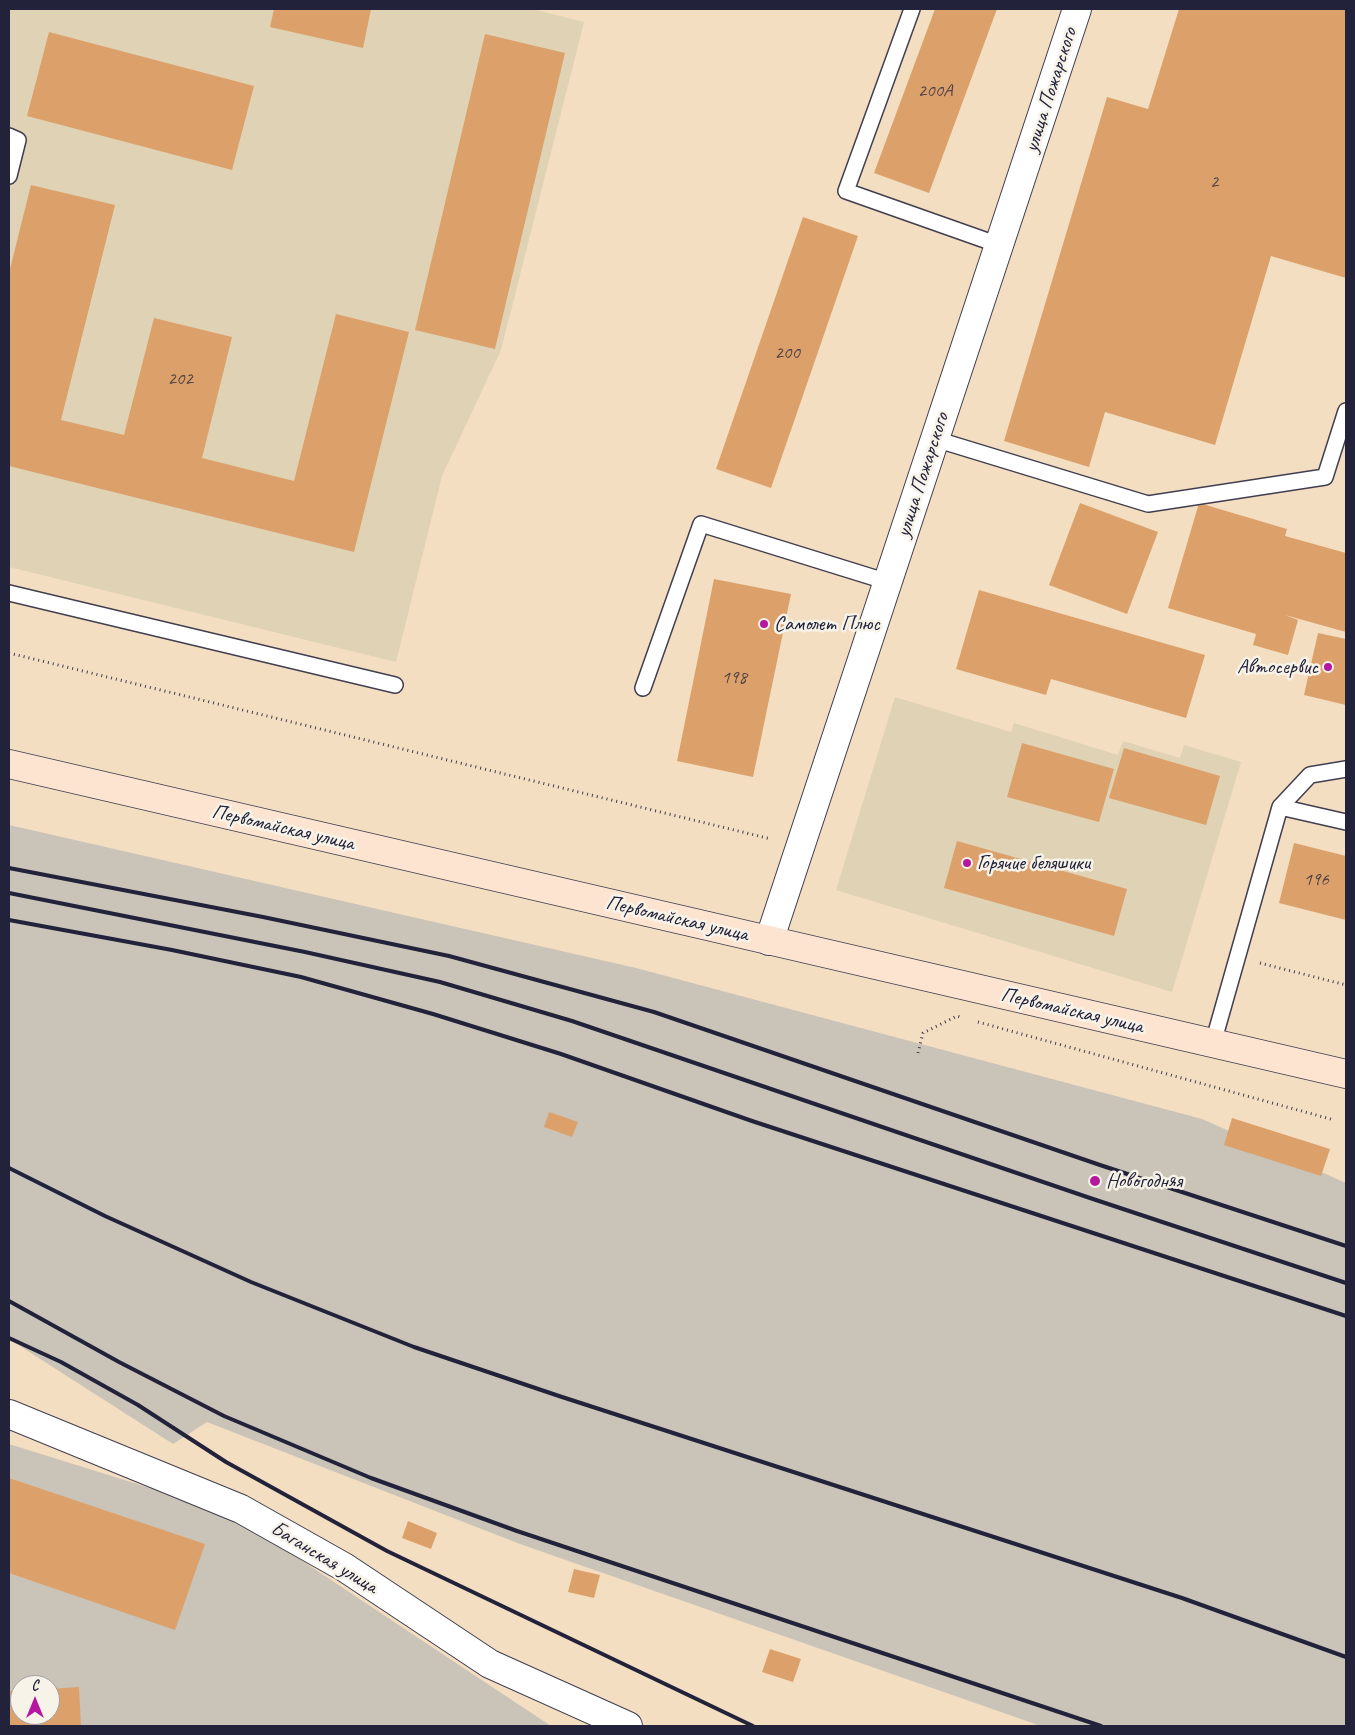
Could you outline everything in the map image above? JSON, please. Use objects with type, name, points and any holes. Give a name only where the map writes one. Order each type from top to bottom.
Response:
[{"type":"main road","name":"Первомайская улица","points":[[9,764],[1346,1074]]},
{"type":"street","name":"улица Пожарского","points":[[770,940],[1077,9]]},
{"type":"street","name":"Баганская улица","points":[[9,1414],[241,1509],[344,1566],[490,1664],[628,1726]]},
{"type":"lane","points":[[912,9],[846,191],[1000,245]]},
{"type":"lane","points":[[9,136],[18,140],[9,176]]},
{"type":"lane","points":[[935,439],[1148,504],[1325,477],[1346,411]]},
{"type":"lane","points":[[643,688],[701,524],[888,582]]},
{"type":"lane","points":[[9,594],[395,685]]},
{"type":"lane","points":[[1213,1043],[1280,807],[1310,775],[1346,769]]},
{"type":"lane","points":[[1280,807],[1346,822]]},
{"type":"path","points":[[9,653],[801,847]]},
{"type":"path","points":[[1238,957],[1346,985]]},
{"type":"path","points":[[918,1053],[923,1034],[957,1016],[967,1019]]},
{"type":"path","points":[[976,1021],[1334,1120]]},
{"type":"shaded area","points":[[9,9],[532,9],[584,22],[501,350],[442,476],[396,662],[9,567]]},
{"type":"shaded area","points":[[895,697],[1011,732],[1014,723],[1118,755],[1123,741],[1180,758],[1184,745],[1241,762],[1172,992],[836,890]]},
{"type":"shaded area","points":[[9,825],[636,968],[1202,1119],[1346,1183],[1346,1726],[1041,1726],[520,1544],[207,1422],[173,1444],[9,1339]]},
{"type":"shaded area","points":[[9,1444],[230,1513],[551,1726],[9,1726]]},
{"type":"building","points":[[274,9],[371,9],[363,48],[270,27]]},
{"type":"building","points":[[935,9],[997,9],[929,193],[874,173]]},
{"type":"building","points":[[1179,9],[1346,9],[1346,278],[1271,256],[1215,445],[1105,412],[1089,467],[1004,441],[1107,97],[1148,109]]},
{"type":"building","points":[[49,32],[254,86],[232,170],[27,116]]},
{"type":"building","points":[[485,34],[565,53],[495,349],[415,330]]},
{"type":"building","points":[[31,185],[115,205],[61,420],[124,435],[154,318],[232,337],[202,458],[294,481],[336,314],[409,332],[354,552],[9,466],[9,273]]},
{"type":"building","points":[[803,217],[858,236],[771,488],[716,469]]},
{"type":"building","points":[[1080,503],[1158,532],[1127,614],[1049,585]]},
{"type":"building","points":[[1199,503],[1287,529],[1285,536],[1346,553],[1346,632],[1285,615],[1298,620],[1288,655],[1253,645],[1256,634],[1168,608]]},
{"type":"building","points":[[714,579],[791,594],[753,777],[677,761]]},
{"type":"building","points":[[979,590],[1205,655],[1186,718],[1051,679],[1046,695],[956,669]]},
{"type":"building","name":"Автосервис","points":[[1318,633],[1346,639],[1346,705],[1304,695]]},
{"type":"building","points":[[1022,743],[1114,769],[1099,822],[1007,797]]},
{"type":"building","points":[[1124,748],[1220,776],[1206,825],[1109,798]]},
{"type":"building","points":[[957,841],[1127,889],[1114,936],[944,888]]},
{"type":"building","points":[[1294,843],[1346,856],[1346,920],[1279,903]]},
{"type":"building","points":[[549,1112],[578,1122],[572,1137],[544,1127]]},
{"type":"building","points":[[1232,1118],[1330,1149],[1321,1176],[1224,1145]]},
{"type":"building","points":[[9,1478],[205,1544],[175,1630],[9,1573]]},
{"type":"building","points":[[408,1521],[437,1533],[431,1549],[402,1538]]},
{"type":"building","points":[[574,1569],[600,1575],[594,1598],[568,1592]]},
{"type":"building","points":[[770,1649],[801,1659],[793,1682],[762,1672]]},
{"type":"building","points":[[79,1687],[81,1726],[9,1726],[10,1691],[10,1725],[60,1725],[60,1688]]},
{"type":"railway","points":[[9,868],[263,917],[449,956],[654,1012],[1100,1165],[1346,1246]]},
{"type":"railway","points":[[9,893],[305,952],[440,982],[572,1021],[1090,1198],[1346,1283]]},
{"type":"railway","points":[[9,920],[172,950],[301,977],[433,1014],[561,1054],[752,1121],[1346,1316]]},
{"type":"railway","points":[[9,1168],[105,1216],[251,1282],[414,1347],[559,1396],[1182,1598],[1346,1657]]},
{"type":"railway","points":[[9,1301],[119,1362],[224,1416],[371,1478],[517,1531],[1101,1726]]},
{"type":"railway","points":[[9,1338],[61,1362],[138,1405],[226,1462],[387,1551],[753,1726]]},
{"type":"place","name":"Самолет Плюс","points":[[764,624]]},
{"type":"place","name":"Автосервис","points":[[1328,667]]},
{"type":"place","name":"Горячие беляшики","points":[[967,863]]},
{"type":"place","name":"Новогодняя","points":[[1095,1181]]}]
